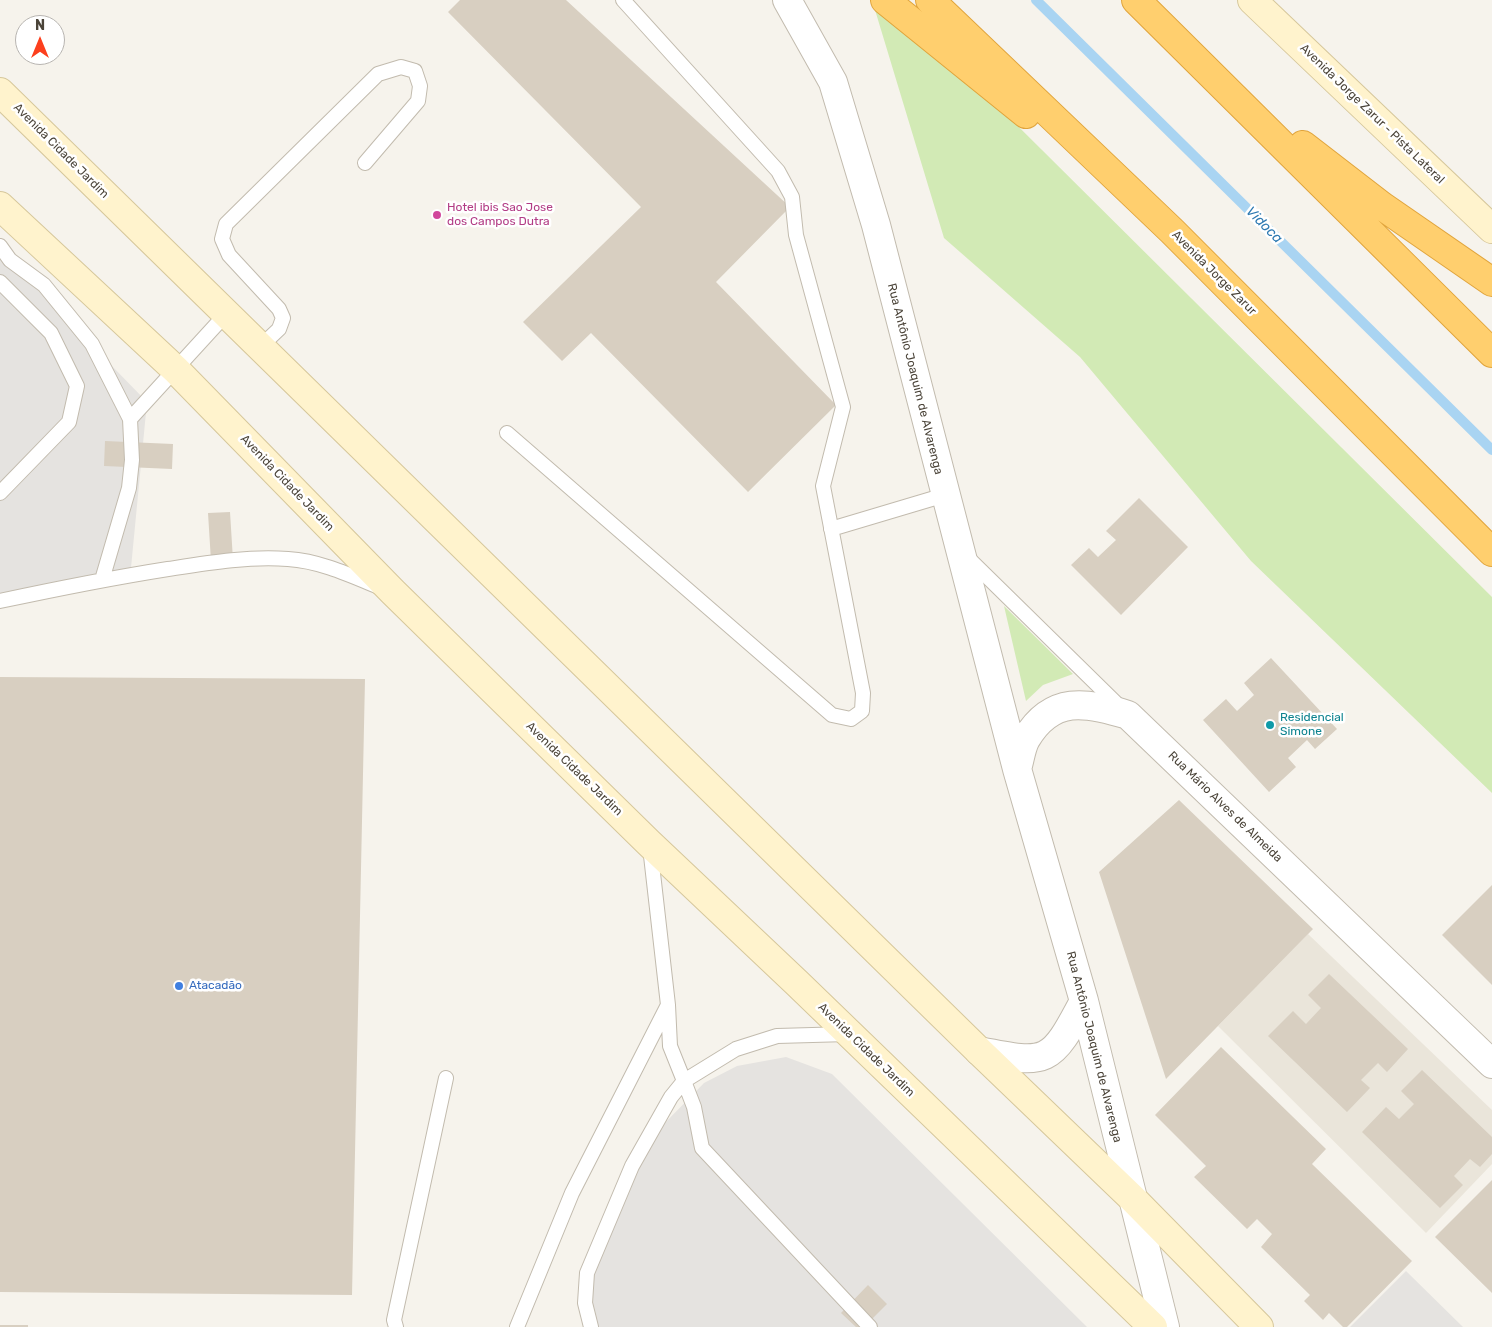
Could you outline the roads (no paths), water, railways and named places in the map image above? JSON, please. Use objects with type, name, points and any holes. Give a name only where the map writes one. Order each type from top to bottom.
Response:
[{"type":"highway","points":[[885,0],[1172,231]]},
{"type":"highway","name":"Avenida Jorge Zarur","points":[[930,0],[1172,231],[1492,552]]},
{"type":"highway","points":[[1136,0],[1492,353]]},
{"type":"highway","points":[[1214,78],[1382,206],[1492,282]]},
{"type":"main road","name":"Avenida Jorge Zarur - Pista Lateral","points":[[1252,0],[1492,229]]},
{"type":"main road","name":"Avenida Cidade Jardim","points":[[0,92],[979,1051],[1132,1198],[1259,1327]]},
{"type":"main road","name":"Avenida Cidade Jardim","points":[[0,206],[176,370],[393,592],[649,843],[1153,1327]]},
{"type":"street","name":"Rua Antônio Joaquim de Alvarenga","points":[[787,0],[834,82],[876,225],[1017,769],[1084,1000],[1132,1198],[1166,1327]]},
{"type":"street","points":[[1017,769],[1025,740],[1043,717],[1063,706],[1097,705],[1128,715]]},
{"type":"street","name":"Rua Mário Alves de Almeida","points":[[1128,715],[1492,1064]]},
{"type":"street","points":[[979,1051],[1022,1059],[1036,1058],[1054,1050],[1067,1033],[1084,1000]]},
{"type":"lane","points":[[508,433],[832,715],[851,719],[862,711],[863,693],[823,486],[843,407],[796,235],[792,197],[778,170],[623,0]]},
{"type":"lane","points":[[260,347],[279,329],[283,318],[279,309],[229,255],[222,239],[226,224],[378,74],[401,67],[415,71],[420,86],[418,101],[365,163]]},
{"type":"lane","points":[[0,246],[10,260],[44,285],[92,344],[130,419],[132,460],[129,488],[102,580]]},
{"type":"lane","points":[[0,282],[51,333],[77,386],[69,422],[0,493]]},
{"type":"lane","points":[[130,419],[226,314]]},
{"type":"lane","points":[[831,528],[945,495]]},
{"type":"lane","name":"Rua Mário Alves de Almeida","points":[[959,550],[1128,715]]},
{"type":"lane","points":[[0,601],[102,580],[210,563],[289,559],[331,568],[393,592]]},
{"type":"lane","points":[[649,843],[668,1005],[670,1046],[694,1107],[702,1148],[870,1327]]},
{"type":"lane","points":[[517,1327],[572,1193],[668,1005]]},
{"type":"lane","points":[[590,1327],[585,1303],[587,1273],[632,1166],[671,1097],[684,1082],[736,1049],[777,1036],[848,1034]]},
{"type":"lane","points":[[396,1327],[394,1320],[446,1078]]},
{"type":"waterway","name":"Vidoca","points":[[1036,0],[1492,450]]},
{"type":"place","name":"Hotel ibis Sao Jose dos Campos Dutra","points":[[437,215]]},
{"type":"place","name":"Residencial Simone","points":[[1270,725]]},
{"type":"place","name":"Atacadão","points":[[179,986]]}]
